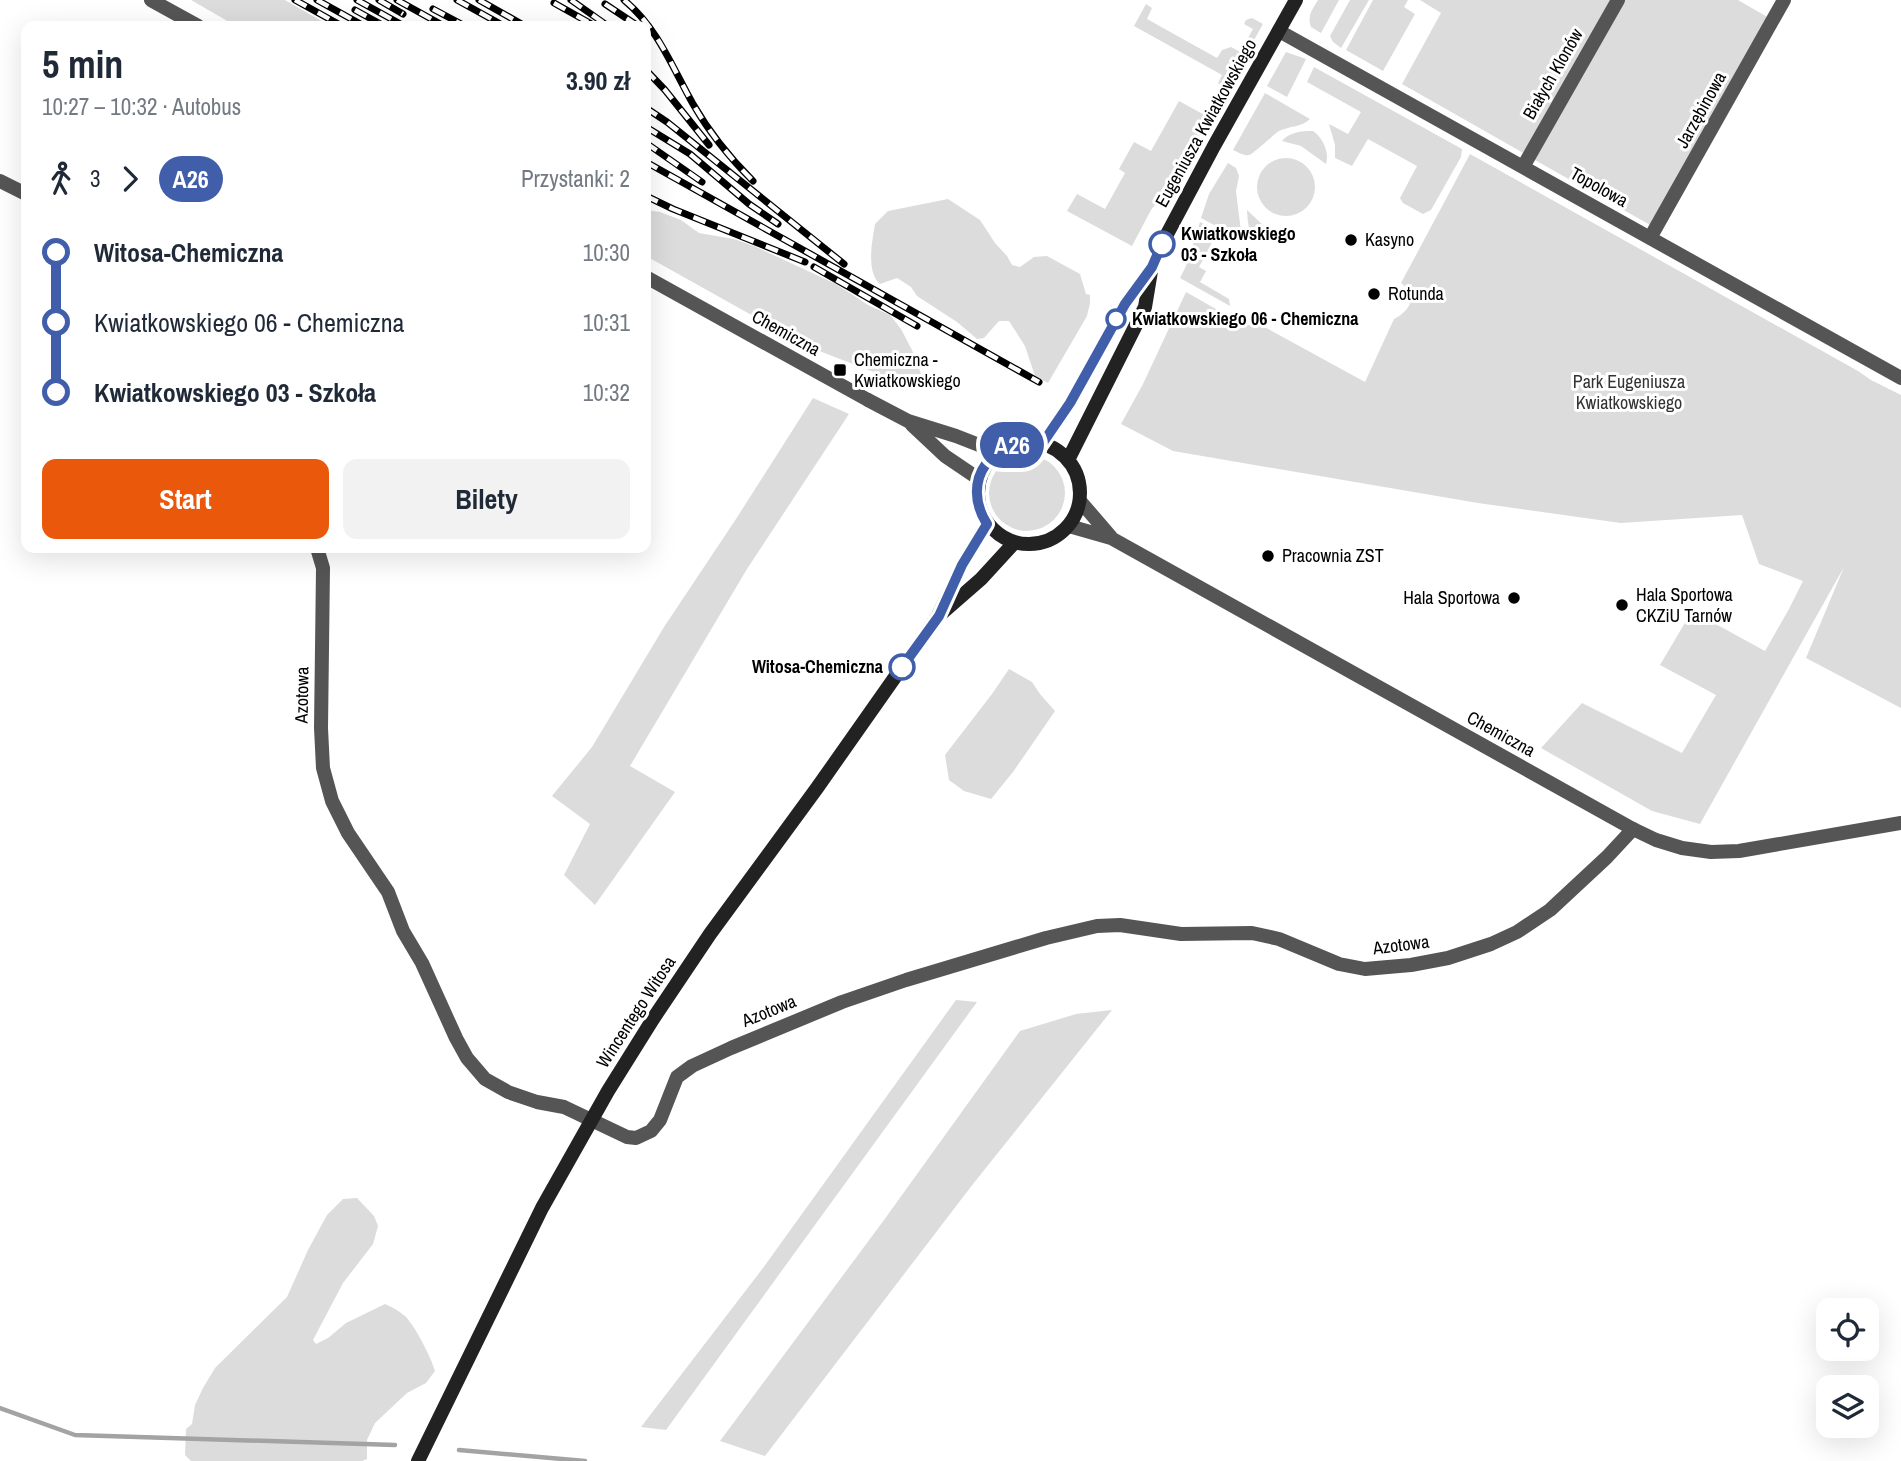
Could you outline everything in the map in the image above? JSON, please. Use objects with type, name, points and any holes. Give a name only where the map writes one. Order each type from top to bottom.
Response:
[{"type":"main road","name":"Eugeniusza Kwiatkowskiego","points":[[1042,444],[1070,403],[1125,304],[1152,267],[1214,146],[1296,0]]},
{"type":"main road","name":"Eugeniusza Kwiatkowskiego","points":[[1068,460],[1145,307],[1152,267]]},
{"type":"main road","points":[[1018,443],[1042,444],[1061,453],[1068,460],[1078,480],[1080,501],[1069,526],[1049,541],[1026,545],[1014,543],[995,532],[982,516],[977,498],[979,479],[986,464],[1007,446],[1018,443]]},
{"type":"main road","name":"Wincentego Witosa","points":[[418,1461],[536,1220],[591,1121],[653,1019],[710,934],[939,616],[962,565],[987,524]]},
{"type":"main road","name":"Wincentego Witosa","points":[[939,616],[981,579],[1014,543]]},
{"type":"street","points":[[151,0],[189,21]]},
{"type":"street","name":"Białych Klonów","points":[[1523,167],[1618,0]]},
{"type":"street","name":"Jarzębinowa","points":[[1650,237],[1784,0]]},
{"type":"street","name":"Topolowa","points":[[1279,31],[1901,378]]},
{"type":"street","points":[[0,181],[21,192]]},
{"type":"street","name":"Chemiczna","points":[[651,280],[908,421],[956,436],[997,453]]},
{"type":"street","name":"Chemiczna","points":[[908,421],[945,456],[979,479]]},
{"type":"street","name":"Chemiczna","points":[[1080,501],[1111,538]]},
{"type":"street","name":"Chemiczna","points":[[1069,526],[1111,538],[1656,840],[1682,848],[1711,852],[1740,851],[1901,822]]},
{"type":"street","name":"Azotowa","points":[[318,553],[323,568],[323,768],[332,801],[348,832],[388,892],[403,931],[422,963],[467,1058],[485,1079],[508,1092],[537,1102],[565,1107],[627,1138],[636,1138],[651,1131],[660,1121],[677,1077],[692,1066],[842,1002],[906,980],[1046,938],[1097,926],[1120,925],[1181,934],[1252,933],[1279,939],[1339,964],[1365,969],[1448,958],[1508,936],[1550,910],[1633,829]]},
{"type":"green space","points":[[191,0],[285,0],[321,21],[227,21]]},
{"type":"green space","points":[[1318,0],[1339,0],[1321,33],[1311,27],[1310,20]]},
{"type":"green space","points":[[1350,0],[1369,0],[1341,48],[1330,36]]},
{"type":"green space","points":[[1373,0],[1408,0],[1404,7],[1415,14],[1383,71],[1346,50]]},
{"type":"green space","points":[[1420,0],[1613,0],[1527,155],[1402,84],[1441,13]]},
{"type":"green space","points":[[1622,0],[1738,0],[1769,18],[1652,226],[1533,159]]},
{"type":"green space","points":[[1146,4],[1152,8],[1147,19],[1217,58],[1222,50],[1231,47],[1240,52],[1253,29],[1244,24],[1246,20],[1252,18],[1263,24],[1227,88],[1218,83],[1222,75],[1134,26]]},
{"type":"green space","points":[[1286,52],[1306,59],[1287,97],[1267,86]]},
{"type":"green space","points":[[1314,67],[1462,149],[1461,157],[1431,210],[1423,214],[1403,203],[1400,198],[1417,166],[1368,139],[1352,166],[1335,158],[1335,145],[1329,124],[1348,134],[1361,112],[1307,82]]},
{"type":"green space","points":[[1265,93],[1310,119],[1304,124],[1279,131],[1249,155],[1233,150]]},
{"type":"green space","points":[[1179,101],[1210,118],[1178,175],[1151,210],[1132,246],[1067,211],[1077,194],[1105,209],[1125,173],[1119,169],[1134,142],[1151,151]]},
{"type":"green space","points":[[1313,131],[1324,145],[1326,164],[1301,146],[1282,141],[1292,134]]},
{"type":"green space","name":"Park Eugeniusza Kwiatkowskiego","points":[[1470,154],[1901,395],[1901,708],[1806,658],[1844,567],[1700,824],[1652,811],[1541,748],[1582,703],[1682,753],[1716,695],[1660,665],[1692,611],[1765,651],[1803,581],[1759,564],[1742,515],[1621,523],[1478,503],[1173,451],[1121,424],[1186,292],[1244,325],[1261,325],[1365,382],[1394,319],[1405,311],[1410,303],[1409,293],[1401,283]]},
{"type":"green space","points":[[1280,158],[1292,158],[1307,166],[1315,181],[1315,193],[1307,208],[1292,216],[1280,216],[1265,208],[1257,193],[1257,181],[1265,166]]},
{"type":"green space","points":[[1228,163],[1236,168],[1239,176],[1236,191],[1242,240],[1201,218],[1209,194]]},
{"type":"green space","points":[[948,199],[980,220],[1012,265],[1020,267],[1034,257],[1047,256],[1080,274],[1086,294],[1090,295],[1087,316],[1048,383],[1035,376],[1025,346],[1009,321],[999,321],[984,338],[977,339],[957,322],[917,296],[911,287],[897,278],[880,284],[876,279],[871,264],[875,224],[888,211]]},
{"type":"green space","points":[[1247,210],[1266,228],[1289,234],[1269,242],[1257,242],[1250,231]]},
{"type":"green space","points":[[651,211],[681,220],[699,233],[734,239],[754,246],[836,284],[868,305],[890,315],[912,350],[924,382],[920,390],[809,347],[651,259]]},
{"type":"green space","points":[[1200,222],[1220,233],[1216,235],[1199,267],[1206,271],[1200,282],[1229,299],[1230,306],[1180,278]]},
{"type":"green space","points":[[813,398],[849,414],[747,569],[630,766],[675,792],[595,905],[564,875],[590,824],[552,796],[592,747],[664,627]]},
{"type":"green space","points":[[1027,455],[1041,458],[1054,466],[1062,479],[1065,493],[1062,507],[1054,520],[1041,528],[1027,531],[1013,528],[1000,520],[992,507],[989,493],[992,479],[1000,466],[1013,458]]},
{"type":"green space","points":[[1009,669],[1032,682],[1055,711],[991,799],[964,791],[949,780],[945,755]]},
{"type":"green space","points":[[956,1000],[977,1002],[666,1430],[641,1427],[763,1268]]},
{"type":"green space","points":[[1112,1010],[973,1184],[765,1456],[720,1441],[1020,1031],[1076,1014]]},
{"type":"green space","points":[[357,1198],[374,1216],[378,1226],[373,1244],[343,1283],[313,1340],[316,1344],[328,1338],[346,1323],[385,1304],[400,1312],[409,1321],[435,1371],[426,1383],[407,1393],[375,1423],[367,1440],[367,1459],[362,1461],[191,1461],[185,1455],[186,1429],[192,1424],[195,1405],[215,1368],[287,1297],[327,1215],[343,1199]]},
{"type":"waterway","points":[[0,1408],[75,1435],[395,1445]]},
{"type":"waterway","points":[[459,1450],[585,1461]]},
{"type":"railway","points":[[295,0],[333,21]]},
{"type":"railway","points":[[317,0],[355,21]]},
{"type":"railway","points":[[357,0],[395,21]]},
{"type":"railway","points":[[379,0],[403,14]]},
{"type":"railway","points":[[397,0],[435,21]]},
{"type":"railway","points":[[457,0],[495,21]]},
{"type":"railway","points":[[479,0],[516,21]]},
{"type":"railway","points":[[571,0],[601,21]]},
{"type":"railway","points":[[624,0],[644,21]]},
{"type":"railway","points":[[554,3],[586,21]]},
{"type":"railway","points":[[605,4],[630,21]]},
{"type":"railway","points":[[433,9],[456,21]]},
{"type":"railway","points":[[355,10],[375,21]]},
{"type":"railway","points":[[651,30],[713,135],[753,181]]},
{"type":"railway","points":[[651,75],[709,145]]},
{"type":"railway","points":[[651,111],[844,264]]},
{"type":"railway","points":[[651,130],[690,154],[749,204],[778,224]]},
{"type":"railway","points":[[651,146],[702,182]]},
{"type":"railway","points":[[651,165],[1039,382]]},
{"type":"railway","points":[[651,198],[805,262]]},
{"type":"railway","points":[[814,267],[917,326]]},
{"type":"bus line","name":"A26","points":[[902,667],[939,616],[962,565],[987,524],[977,498],[979,479],[986,464],[1007,446],[1030,442],[1042,444],[1070,403],[1125,304],[1152,267],[1162,244]]},
{"type":"place","name":"Kasyno","points":[[1351,240]]},
{"type":"place","name":"Kwiatkowskiego 03 - Szkoła","points":[[1162,244]]},
{"type":"place","name":"Rotunda","points":[[1374,294]]},
{"type":"place","name":"Kwiatkowskiego 06 - Chemiczna","points":[[1116,319]]},
{"type":"place","name":"Chemiczna - Kwiatkowskiego","points":[[840,370]]},
{"type":"place","name":"Pracownia ZST","points":[[1268,556]]},
{"type":"place","name":"Hala Sportowa","points":[[1514,598]]},
{"type":"place","name":"Hala Sportowa CKZiU Tarnów","points":[[1622,605]]},
{"type":"place","name":"Witosa-Chemiczna","points":[[902,667]]}]
